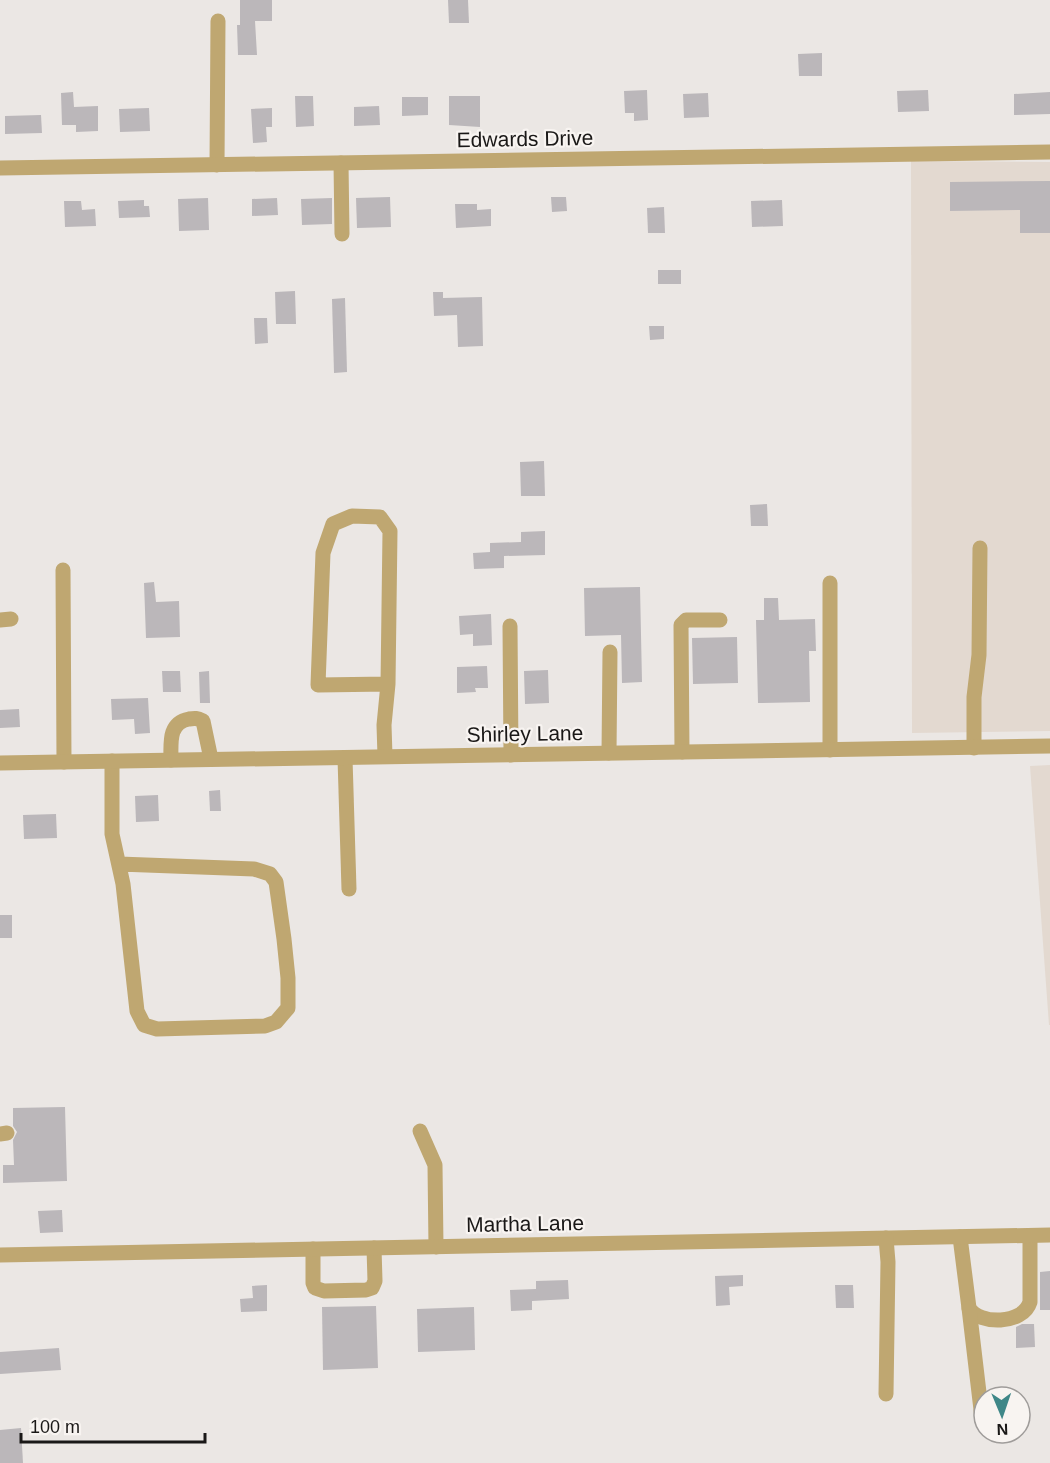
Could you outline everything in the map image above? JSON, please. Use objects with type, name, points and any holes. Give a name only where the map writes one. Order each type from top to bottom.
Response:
[{"type":"street","points":[[218,21],[218,165]]},
{"type":"street","name":"Edwards Drive","points":[[0,168],[1050,152]]},
{"type":"street","points":[[341,163],[342,234]]},
{"type":"street","points":[[385,756],[384,725],[388,684],[390,531],[380,517],[352,516],[333,524],[323,553],[318,685],[388,684]]},
{"type":"street","points":[[974,748],[974,697],[979,655],[980,548]]},
{"type":"street","points":[[63,570],[64,762]]},
{"type":"street","points":[[830,584],[830,750]]},
{"type":"street","points":[[682,753],[681,625],[686,620],[720,620]]},
{"type":"street","points":[[510,626],[511,755]]},
{"type":"street","points":[[609,753],[610,652]]},
{"type":"street","points":[[171,760],[175,726],[181,720],[196,718],[203,721],[211,759]]},
{"type":"street","name":"Shirley Lane","points":[[0,763],[1050,746]]},
{"type":"street","points":[[345,758],[349,890]]},
{"type":"street","points":[[112,761],[112,834],[123,884],[137,1011],[144,1025],[157,1029],[266,1026],[276,1022],[288,1008],[288,978],[276,882],[270,874],[254,869],[119,864]]},
{"type":"street","points":[[420,1131],[435,1165],[436,1247]]},
{"type":"street","name":"Martha Lane","points":[[0,1254],[1050,1235]]},
{"type":"street","points":[[969,1308],[972,1313],[984,1318],[1013,1319],[1028,1310],[1030,1236]]},
{"type":"street","points":[[960,1237],[978,1385]]},
{"type":"street","points":[[886,1238],[888,1262],[886,1394]]},
{"type":"street","points":[[313,1249],[313,1283],[315,1288],[324,1291],[372,1288],[375,1281],[374,1248]]},
{"type":"shaded area","points":[[911,161],[1050,162],[1050,731],[912,733]]},
{"type":"shaded area","points":[[1050,765],[1050,1025],[1049,1025],[1030,766]]},
{"type":"building","points":[[240,0],[272,0],[272,21],[255,21],[257,55],[238,55],[237,25],[240,25]]},
{"type":"building","points":[[448,0],[468,0],[469,23],[449,23]]},
{"type":"building","points":[[822,53],[822,76],[799,76],[798,54]]},
{"type":"building","points":[[647,90],[648,120],[634,121],[634,113],[625,113],[624,91]]},
{"type":"building","points":[[928,90],[929,111],[898,112],[897,91]]},
{"type":"building","points":[[73,92],[74,107],[98,106],[98,131],[76,132],[76,125],[62,125],[61,93]]},
{"type":"building","points":[[1050,92],[1050,114],[1014,115],[1014,94]]},
{"type":"building","points":[[708,93],[709,117],[684,118],[683,94]]},
{"type":"building","points":[[295,96],[313,96],[314,126],[296,127]]},
{"type":"building","points":[[449,96],[480,96],[480,127],[449,125]]},
{"type":"building","points":[[402,97],[428,97],[428,115],[402,116]]},
{"type":"building","points":[[379,106],[380,125],[354,126],[354,107]]},
{"type":"building","points":[[149,108],[150,131],[120,132],[119,109]]},
{"type":"building","points":[[272,108],[272,127],[266,127],[267,142],[253,143],[251,109]]},
{"type":"building","points":[[41,115],[42,133],[5,134],[5,116]]},
{"type":"building","points":[[1050,181],[1050,233],[1020,233],[1020,210],[950,211],[950,182]]},
{"type":"building","points":[[390,197],[391,227],[357,228],[356,198]]},
{"type":"building","points":[[551,197],[566,197],[567,211],[552,212]]},
{"type":"building","points":[[208,198],[209,230],[179,231],[178,199]]},
{"type":"building","points":[[277,198],[278,215],[252,216],[252,199]]},
{"type":"building","points":[[332,198],[332,224],[302,225],[301,199]]},
{"type":"building","points":[[144,200],[144,206],[149,206],[150,217],[119,218],[118,201]]},
{"type":"building","points":[[782,200],[783,226],[752,227],[751,201]]},
{"type":"building","points":[[64,201],[81,201],[82,210],[95,209],[96,226],[65,227]]},
{"type":"building","points":[[455,204],[477,204],[477,210],[491,209],[491,226],[456,228]]},
{"type":"building","points":[[664,207],[665,233],[648,233],[647,208]]},
{"type":"building","points":[[658,270],[681,270],[681,284],[658,284]]},
{"type":"building","points":[[295,291],[296,324],[276,324],[275,292]]},
{"type":"building","points":[[433,292],[443,292],[443,298],[482,297],[483,346],[458,347],[457,315],[434,316]]},
{"type":"building","points":[[345,298],[347,372],[334,373],[332,299]]},
{"type":"building","points":[[254,318],[267,318],[268,343],[255,344]]},
{"type":"building","points":[[649,326],[664,326],[664,339],[650,340]]},
{"type":"building","points":[[544,461],[545,496],[521,496],[520,462]]},
{"type":"building","points":[[767,504],[768,526],[751,526],[750,505]]},
{"type":"building","points":[[545,531],[545,555],[504,556],[504,568],[474,569],[473,553],[490,552],[490,543],[521,542],[521,532]]},
{"type":"building","points":[[154,582],[156,602],[179,601],[180,637],[146,638],[144,583]]},
{"type":"building","points":[[640,587],[642,682],[622,683],[621,635],[585,636],[584,588]]},
{"type":"building","points":[[764,598],[778,598],[779,620],[815,619],[816,651],[809,651],[810,702],[758,703],[756,620],[764,620]]},
{"type":"building","points":[[491,614],[492,645],[473,646],[473,634],[460,635],[459,616]]},
{"type":"building","points":[[737,637],[738,683],[693,684],[692,638]]},
{"type":"building","points":[[487,666],[488,688],[475,688],[476,692],[457,693],[457,667]]},
{"type":"building","points":[[548,670],[549,703],[525,704],[524,671]]},
{"type":"building","points":[[162,671],[180,671],[181,692],[163,692]]},
{"type":"building","points":[[209,671],[210,703],[200,703],[199,672]]},
{"type":"building","points":[[148,698],[150,733],[135,734],[134,719],[112,720],[111,699]]},
{"type":"building","points":[[19,709],[20,727],[0,728],[0,710]]},
{"type":"building","points":[[220,790],[221,811],[210,811],[209,791]]},
{"type":"building","points":[[158,795],[159,821],[136,822],[135,796]]},
{"type":"building","points":[[56,814],[57,838],[24,839],[23,815]]},
{"type":"building","points":[[0,915],[12,915],[12,938],[0,938]]},
{"type":"building","points":[[65,1107],[67,1181],[3,1183],[3,1165],[14,1165],[13,1140],[17,1132],[13,1126],[13,1108]]},
{"type":"building","points":[[62,1210],[63,1232],[40,1233],[38,1211]]},
{"type":"building","points":[[1050,1271],[1050,1310],[1040,1310],[1040,1272]]},
{"type":"building","points":[[743,1275],[743,1286],[729,1287],[730,1305],[716,1306],[715,1276]]},
{"type":"building","points":[[568,1280],[569,1299],[532,1301],[532,1310],[511,1311],[510,1290],[536,1289],[536,1281]]},
{"type":"building","points":[[267,1285],[267,1311],[241,1312],[240,1299],[253,1298],[252,1286]]},
{"type":"building","points":[[835,1285],[853,1285],[854,1308],[836,1308]]},
{"type":"building","points":[[376,1306],[378,1368],[323,1370],[322,1307]]},
{"type":"building","points":[[474,1307],[475,1350],[418,1352],[417,1309]]},
{"type":"building","points":[[1022,1324],[1034,1324],[1035,1347],[1016,1348],[1016,1327]]},
{"type":"building","points":[[59,1348],[61,1370],[0,1374],[0,1352]]},
{"type":"building","points":[[21,1428],[23,1463],[0,1463],[0,1430]]}]
